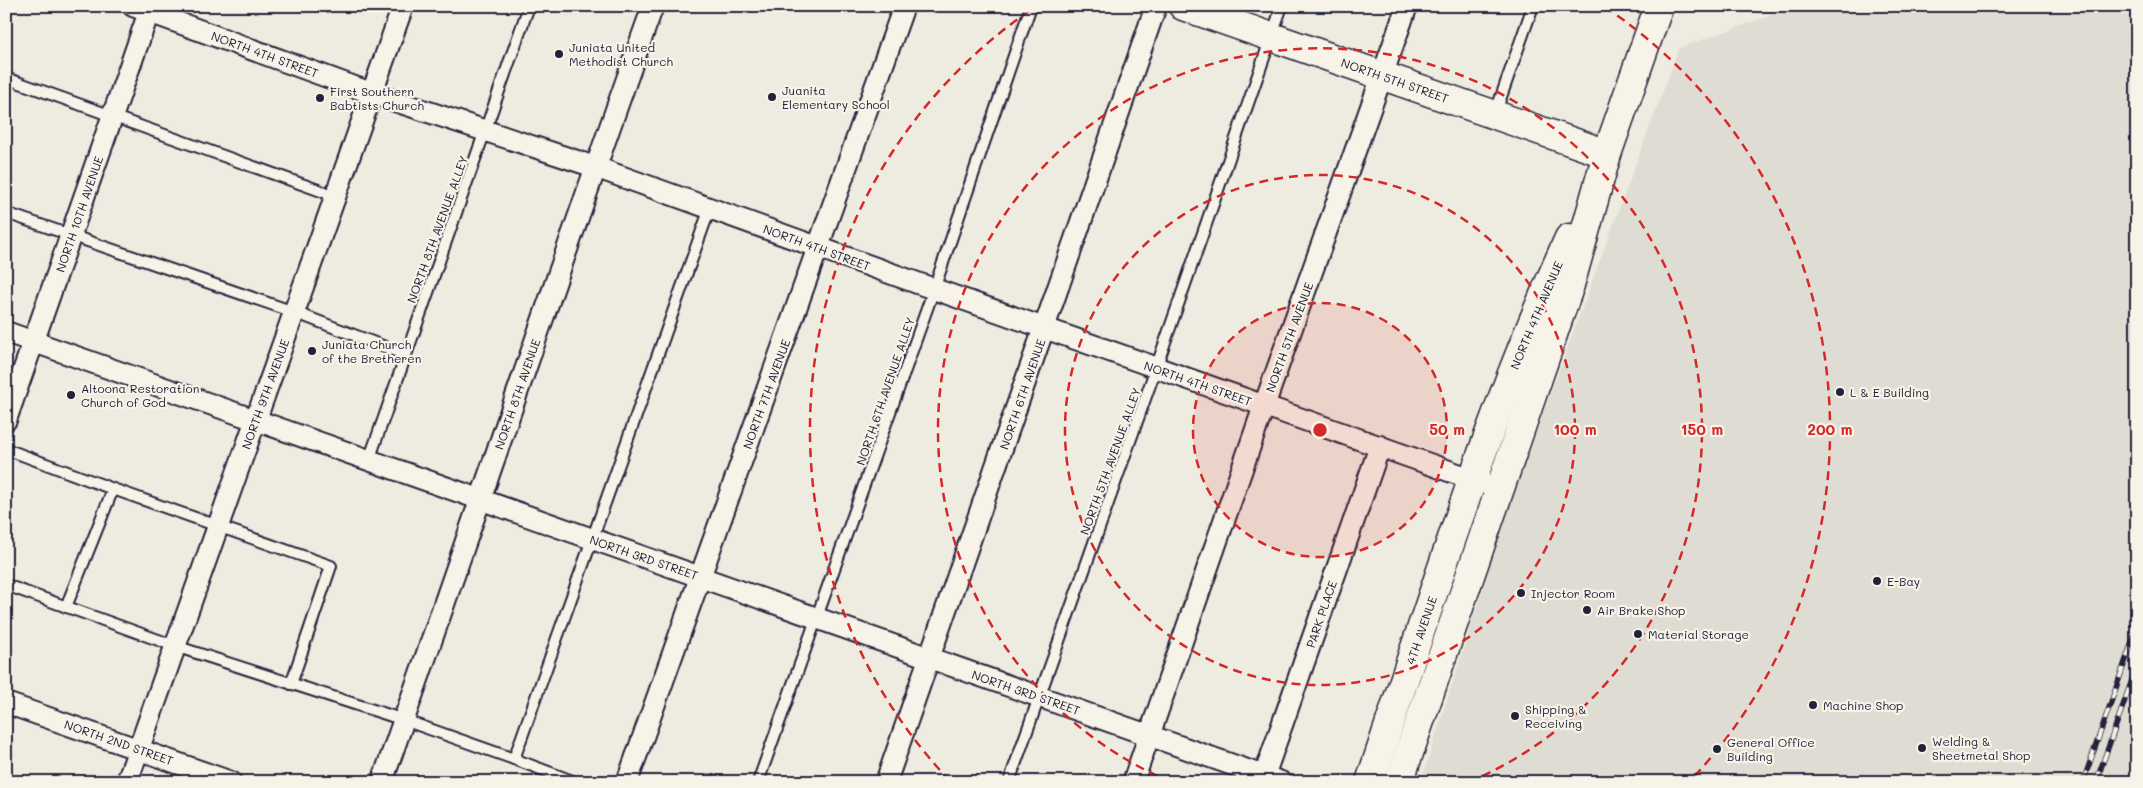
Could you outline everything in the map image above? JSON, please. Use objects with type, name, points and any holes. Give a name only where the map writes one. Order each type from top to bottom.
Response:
[{"type":"main road","name":"NORTH 5TH STREET","points":[[1183,6],[1607,154]]},
{"type":"main road","name":"NORTH 4TH AVENUE","points":[[1500,489],[1570,285],[1607,154],[1659,6]]},
{"type":"main road","name":"NORTH 4TH AVENUE","points":[[1473,479],[1551,277],[1607,154]]},
{"type":"main road","name":"4TH AVENUE","points":[[1370,782],[1473,479]]},
{"type":"main road","points":[[1399,782],[1500,489]]},
{"type":"street","name":"NORTH 9TH AVENUE","points":[[127,782],[403,6]]},
{"type":"street","name":"NORTH 8TH AVENUE","points":[[382,782],[595,166],[653,6]]},
{"type":"street","name":"NORTH 7TH AVENUE","points":[[627,782],[904,6]]},
{"type":"street","name":"NORTH 6TH AVENUE","points":[[886,782],[1156,6]]},
{"type":"street","name":"NORTH 5TH AVENUE","points":[[1133,782],[1264,406],[1407,6]]},
{"type":"street","name":"NORTH 4TH STREET","points":[[145,8],[372,93],[595,166],[819,248],[1500,489]]},
{"type":"street","name":"NORTH 10TH AVENUE","points":[[6,420],[35,342],[113,115],[145,8]]},
{"type":"street","name":"NORTH 3RD STREET","points":[[6,332],[1150,735],[1269,780]]},
{"type":"street","name":"PARK PLACE","points":[[1269,780],[1380,446]]},
{"type":"street","name":"NORTH 2ND STREET","points":[[6,703],[231,782]]},
{"type":"lane","name":"NORTH 8TH AVENUE ALLEY","points":[[369,460],[529,6]]},
{"type":"lane","name":"NORTH 6TH AVENUE ALLEY","points":[[758,782],[818,619],[1032,6]]},
{"type":"lane","name":"NORTH 5TH AVENUE ALLEY","points":[[1009,782],[1282,6]]},
{"type":"lane","points":[[1494,115],[1532,6]]},
{"type":"lane","points":[[6,78],[335,196]]},
{"type":"lane","points":[[514,759],[710,208]]},
{"type":"lane","points":[[6,213],[294,312],[406,354]]},
{"type":"lane","points":[[6,449],[218,527],[331,566],[291,684]]},
{"type":"lane","points":[[66,606],[113,489]]},
{"type":"lane","points":[[6,585],[175,646],[404,720],[575,782]]},
{"type":"shaded area","points":[[1797,6],[2137,6],[2137,782],[1421,782],[1512,497],[1679,48]]},
{"type":"railway","points":[[2083,782],[2137,628]]},
{"type":"railway","points":[[2096,782],[2137,666]]},
{"type":"place","name":"Juniata United Methodist Church","points":[[559,54]]},
{"type":"place","name":"Juanita Elementary School","points":[[772,97]]},
{"type":"place","name":"First Southern Babtists Church","points":[[320,98]]},
{"type":"place","name":"Juniata Church of the Bretheren","points":[[312,351]]},
{"type":"place","name":"L & E Building","points":[[1840,392]]},
{"type":"place","name":"Altoona Restoration Church of God","points":[[71,395]]},
{"type":"place","name":"E-Bay","points":[[1877,581]]},
{"type":"place","name":"Injector Room","points":[[1521,593]]},
{"type":"place","name":"Air Brake Shop","points":[[1587,610]]},
{"type":"place","name":"Material Storage","points":[[1638,634]]},
{"type":"place","name":"Machine Shop","points":[[1813,705]]},
{"type":"place","name":"Shipping & Receiving","points":[[1515,716]]},
{"type":"place","name":"Welding & Sheetmetal Shop","points":[[1922,748]]},
{"type":"place","name":"General Office Building","points":[[1717,749]]}]
